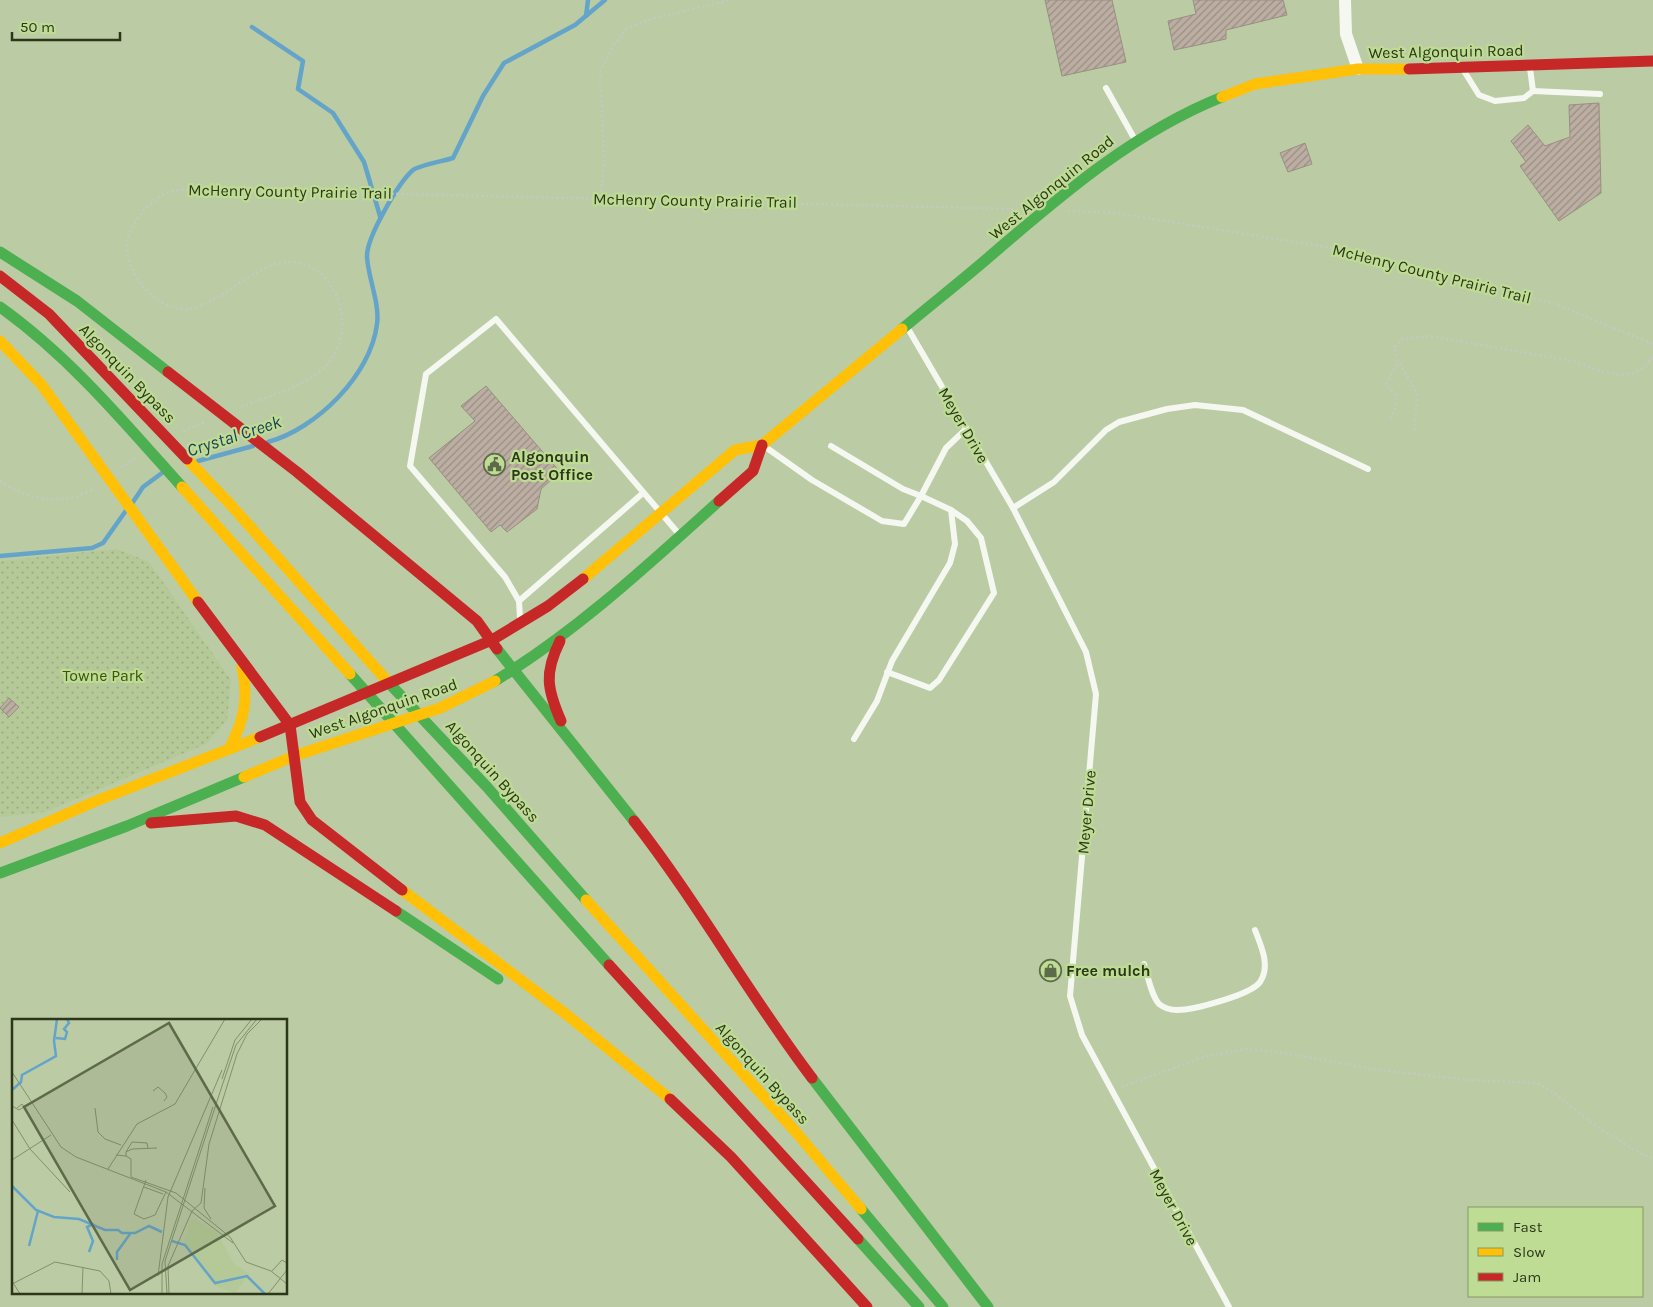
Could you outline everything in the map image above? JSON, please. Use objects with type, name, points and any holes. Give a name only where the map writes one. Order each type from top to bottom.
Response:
[{"type":"main road","name":"West Algonquin Road","points":[[0,843],[96,801],[290,725],[492,640],[521,623],[548,606],[588,576],[735,450],[762,445],[906,326],[1038,213],[1114,155],[1202,105],[1255,84],[1358,69],[1653,61]]},
{"type":"main road","points":[[0,252],[77,301],[158,366],[297,472],[477,621],[512,671],[660,856],[785,1042],[940,1248],[988,1307]]},
{"type":"main road","name":"Algonquin Bypass","points":[[0,276],[49,314],[229,503],[380,674],[487,787],[635,956],[795,1131],[943,1307]]},
{"type":"main road","points":[[0,307],[20,320],[57,352],[107,403],[360,684],[559,910],[919,1307]]},
{"type":"main road","points":[[0,342],[41,384],[164,556],[290,725],[300,802],[312,820],[334,839],[567,1015],[607,1050],[678,1106],[731,1157],[867,1307]]},
{"type":"main road","name":"West Algonquin Road","points":[[0,873],[127,826],[294,756],[440,708],[478,691],[539,654],[564,635],[681,536],[754,471],[762,445]]},
{"type":"main road","points":[[564,635],[550,659],[547,674],[552,702],[571,744]]},
{"type":"main road","points":[[229,749],[244,717],[248,692],[240,658]]},
{"type":"main road","points":[[127,826],[210,816],[236,816],[265,824],[508,986],[564,1026],[607,1050]]},
{"type":"street","points":[[1345,0],[1346,34],[1358,69]]},
{"type":"lane","points":[[1529,65],[1533,91]]},
{"type":"lane","points":[[1462,67],[1479,96],[1495,101],[1524,98],[1533,91],[1600,94]]},
{"type":"lane","points":[[1106,88],[1136,141]]},
{"type":"lane","points":[[521,623],[519,601],[505,577],[410,466],[426,374],[496,319],[681,536]]},
{"type":"lane","name":"Meyer Drive","points":[[906,326],[1013,508],[1086,652],[1096,694],[1070,996],[1082,1035],[1229,1307]]},
{"type":"lane","points":[[1013,508],[1054,482],[1106,430],[1119,422],[1159,411],[1195,405],[1243,410],[1368,469]]},
{"type":"lane","points":[[762,445],[812,480],[882,521],[904,524],[946,448],[966,429]]},
{"type":"lane","points":[[832,446],[903,489],[952,510],[967,522],[981,538],[994,593],[940,680],[930,688],[888,672]]},
{"type":"lane","points":[[519,601],[643,493]]},
{"type":"lane","points":[[854,739],[876,701],[888,672],[950,563],[955,544],[952,510]]},
{"type":"lane","points":[[1144,964],[1159,1003],[1167,1009],[1196,1008],[1249,991],[1260,983],[1264,970],[1264,955],[1255,930]]},
{"type":"path","points":[[601,197],[604,159],[600,72],[614,45],[627,28],[654,18],[731,0]]},
{"type":"path","name":"McHenry County Prairie Trail","points":[[236,409],[306,380],[330,361],[342,339],[343,313],[334,291],[326,278],[308,266],[288,262],[268,267],[206,303],[182,309],[163,302],[149,293],[135,276],[126,248],[134,221],[152,202],[172,191],[200,189],[367,192],[953,206]]},
{"type":"path","name":"McHenry County Prairie Trail","points":[[1116,213],[1358,252],[1555,304],[1653,344]]},
{"type":"path","points":[[1414,431],[1418,393],[1398,362],[1394,348],[1402,339],[1428,336],[1573,361],[1603,372],[1621,375],[1634,373],[1653,358]]},
{"type":"path","points":[[1390,419],[1395,409],[1396,395],[1386,384],[1398,362]]},
{"type":"path","points":[[175,434],[210,420]]},
{"type":"path","points":[[114,473],[142,452]]},
{"type":"path","points":[[0,481],[23,494],[41,499],[85,494],[100,484]]},
{"type":"path","points":[[1113,1090],[1208,1056],[1246,1050],[1290,1054],[1373,1069],[1467,1080],[1537,1083],[1552,1091],[1593,1124],[1636,1151],[1653,1159]]},
{"type":"green space","name":"Towne Park","points":[[117,549],[149,562],[231,680],[227,720],[206,744],[45,812],[0,817],[0,561]]},
{"type":"building","points":[[1045,0],[1112,0],[1126,62],[1062,76]]},
{"type":"building","points":[[1193,0],[1283,0],[1287,15],[1226,30],[1226,39],[1174,50],[1168,21],[1196,14]]},
{"type":"building","points":[[1599,103],[1601,193],[1559,221],[1520,166],[1526,162],[1511,141],[1528,125],[1545,146],[1570,137],[1569,105]]},
{"type":"building","points":[[1305,143],[1312,164],[1288,172],[1280,153]]},
{"type":"building","name":"Algonquin Post Office","points":[[486,386],[560,472],[541,489],[537,509],[507,532],[500,525],[491,532],[429,458],[475,421],[461,406]]},
{"type":"building","points":[[9,698],[19,707],[9,717],[0,708]]},
{"type":"waterway","points":[[586,16],[588,0]]},
{"type":"waterway","name":"Crystal Creek","points":[[268,442],[286,435],[322,412],[353,380],[364,362],[373,343],[377,324],[377,308],[367,257],[368,248],[384,211],[407,176],[416,168],[453,158],[483,96],[504,63],[575,25],[605,0]]},
{"type":"waterway","points":[[252,27],[303,61],[298,89],[333,113],[364,162],[380,216]]},
{"type":"waterway","name":"Crystal Creek","points":[[198,461],[253,446]]},
{"type":"waterway","name":"Crystal Creek","points":[[133,502],[143,487],[162,473]]},
{"type":"waterway","name":"Crystal Creek","points":[[0,556],[92,548],[103,543],[125,512]]},
{"type":"traffic: fast","points":[[902,329],[1075,185],[1160,127],[1222,97]]},
{"type":"traffic: fast","points":[[0,252],[77,301],[168,372]]},
{"type":"traffic: fast","points":[[0,307],[26,326],[73,369],[118,415],[182,487]]},
{"type":"traffic: fast","points":[[495,681],[555,641],[583,619],[639,573],[719,501]]},
{"type":"traffic: fast","points":[[497,649],[634,821]]},
{"type":"traffic: fast","points":[[350,674],[609,965]]},
{"type":"traffic: fast","points":[[388,682],[487,787],[586,900]]},
{"type":"traffic: fast","points":[[0,873],[127,826],[244,777]]},
{"type":"traffic: fast","points":[[396,911],[498,979]]},
{"type":"traffic: fast","points":[[812,1078],[988,1307]]},
{"type":"traffic: fast","points":[[861,1209],[943,1307]]},
{"type":"traffic: fast","points":[[858,1239],[919,1307]]},
{"type":"traffic: slow","points":[[1222,97],[1255,84],[1358,69],[1409,69]]},
{"type":"traffic: slow","points":[[583,579],[735,450],[762,445],[902,329]]},
{"type":"traffic: slow","points":[[0,341],[41,384],[198,602]]},
{"type":"traffic: slow","points":[[187,459],[229,503],[388,682]]},
{"type":"traffic: slow","points":[[182,487],[350,674]]},
{"type":"traffic: slow","points":[[229,749],[244,710],[245,689],[242,667]]},
{"type":"traffic: slow","points":[[244,777],[294,756],[440,708],[495,681]]},
{"type":"traffic: slow","points":[[0,843],[96,801],[260,737]]},
{"type":"traffic: slow","points":[[402,890],[567,1015],[670,1099]]},
{"type":"traffic: slow","points":[[586,900],[795,1131],[861,1209]]},
{"type":"traffic: jam","points":[[1409,69],[1653,61]]},
{"type":"traffic: jam","points":[[0,276],[49,314],[187,459]]},
{"type":"traffic: jam","points":[[168,372],[297,472],[477,621],[497,649]]},
{"type":"traffic: jam","points":[[719,501],[753,471],[762,445]]},
{"type":"traffic: jam","points":[[260,737],[492,640],[548,606],[583,579]]},
{"type":"traffic: jam","points":[[198,602],[290,725],[300,802],[312,820],[402,890]]},
{"type":"traffic: jam","points":[[560,641],[551,662],[549,681],[550,690],[561,721]]},
{"type":"traffic: jam","points":[[151,823],[236,816],[265,825],[396,911]]},
{"type":"traffic: jam","points":[[634,821],[680,884],[812,1078]]},
{"type":"traffic: jam","points":[[609,965],[858,1239]]},
{"type":"traffic: jam","points":[[670,1099],[731,1157],[867,1307]]},
{"type":"place","name":"Algonquin Post Office","points":[[495,465]]},
{"type":"place","name":"Free mulch","points":[[1050,970]]}]
